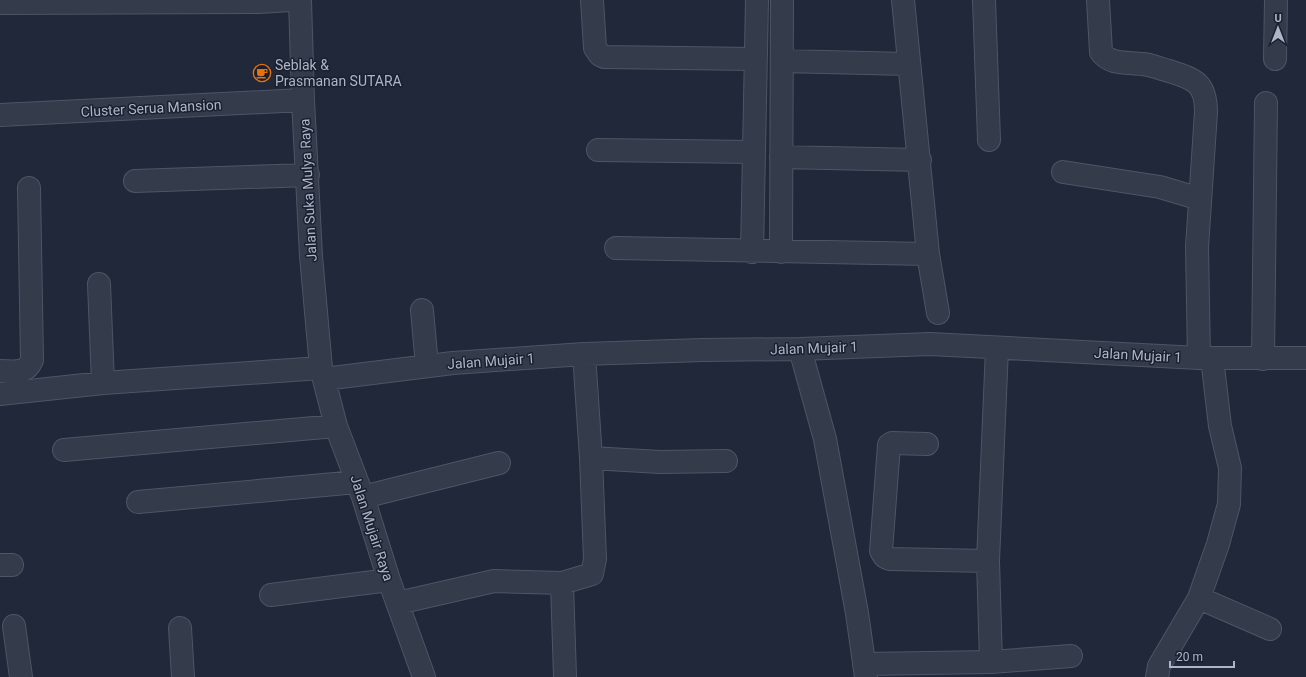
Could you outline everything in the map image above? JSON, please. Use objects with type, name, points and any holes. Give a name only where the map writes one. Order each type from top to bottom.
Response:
[{"type":"street","points":[[0,3],[291,0]]},
{"type":"street","name":"Jalan Suka Mulya Raya","points":[[300,0],[303,100],[311,256],[322,373]]},
{"type":"street","points":[[592,0],[595,48],[600,55],[754,59]]},
{"type":"street","points":[[752,252],[754,59],[757,0]]},
{"type":"street","points":[[781,252],[783,61],[782,0]]},
{"type":"street","points":[[903,0],[908,64],[920,160],[928,254],[938,312]]},
{"type":"street","points":[[984,0],[989,140]]},
{"type":"street","points":[[1098,0],[1100,52],[1105,58],[1112,62],[1147,64],[1185,76],[1197,82],[1203,91],[1206,112],[1197,247],[1205,358],[1230,468],[1229,504],[1218,544],[1199,598],[1159,666],[1157,677]]},
{"type":"street","points":[[1275,59],[1276,0]]},
{"type":"street","points":[[783,61],[908,64]]},
{"type":"street","name":"Cluster Serua Mansion","points":[[0,115],[303,100]]},
{"type":"street","points":[[1263,359],[1266,103]]},
{"type":"street","points":[[598,150],[753,152]]},
{"type":"street","points":[[781,157],[920,160]]},
{"type":"street","points":[[1063,172],[1160,187],[1200,199]]},
{"type":"street","points":[[135,181],[308,175]]},
{"type":"street","points":[[0,371],[22,372],[29,368],[32,360],[29,188]]},
{"type":"street","points":[[616,248],[752,252],[928,254]]},
{"type":"street","points":[[99,284],[103,383]]},
{"type":"street","points":[[422,310],[427,366]]},
{"type":"street","name":"Jalan Mujair 1","points":[[0,394],[103,383],[322,373],[584,354],[702,350],[800,350],[930,344],[1205,358],[1306,358]]},
{"type":"street","points":[[991,662],[988,561],[997,348]]},
{"type":"street","points":[[800,350],[825,439],[857,613],[865,671],[1071,656]]},
{"type":"street","points":[[398,603],[494,581],[562,583],[588,577],[594,571],[595,559],[591,458],[584,354]]},
{"type":"street","name":"Jalan Mujair Raya","points":[[322,373],[336,426],[360,490],[389,580],[424,677]]},
{"type":"street","points":[[64,450],[336,426]]},
{"type":"street","points":[[927,444],[899,442],[892,443],[889,446],[880,547],[881,551],[885,557],[890,558],[988,561]]},
{"type":"street","points":[[591,458],[660,462],[726,461]]},
{"type":"street","points":[[138,502],[360,490],[499,462]]},
{"type":"street","points":[[271,595],[389,580]]},
{"type":"street","points":[[562,583],[565,677]]},
{"type":"street","points":[[1199,598],[1270,629]]},
{"type":"street","points":[[14,626],[21,677]]},
{"type":"street","points":[[180,628],[183,677]]},
{"type":"place","name":"Seblak & Prasmanan SUTARA","points":[[262,73]]}]
